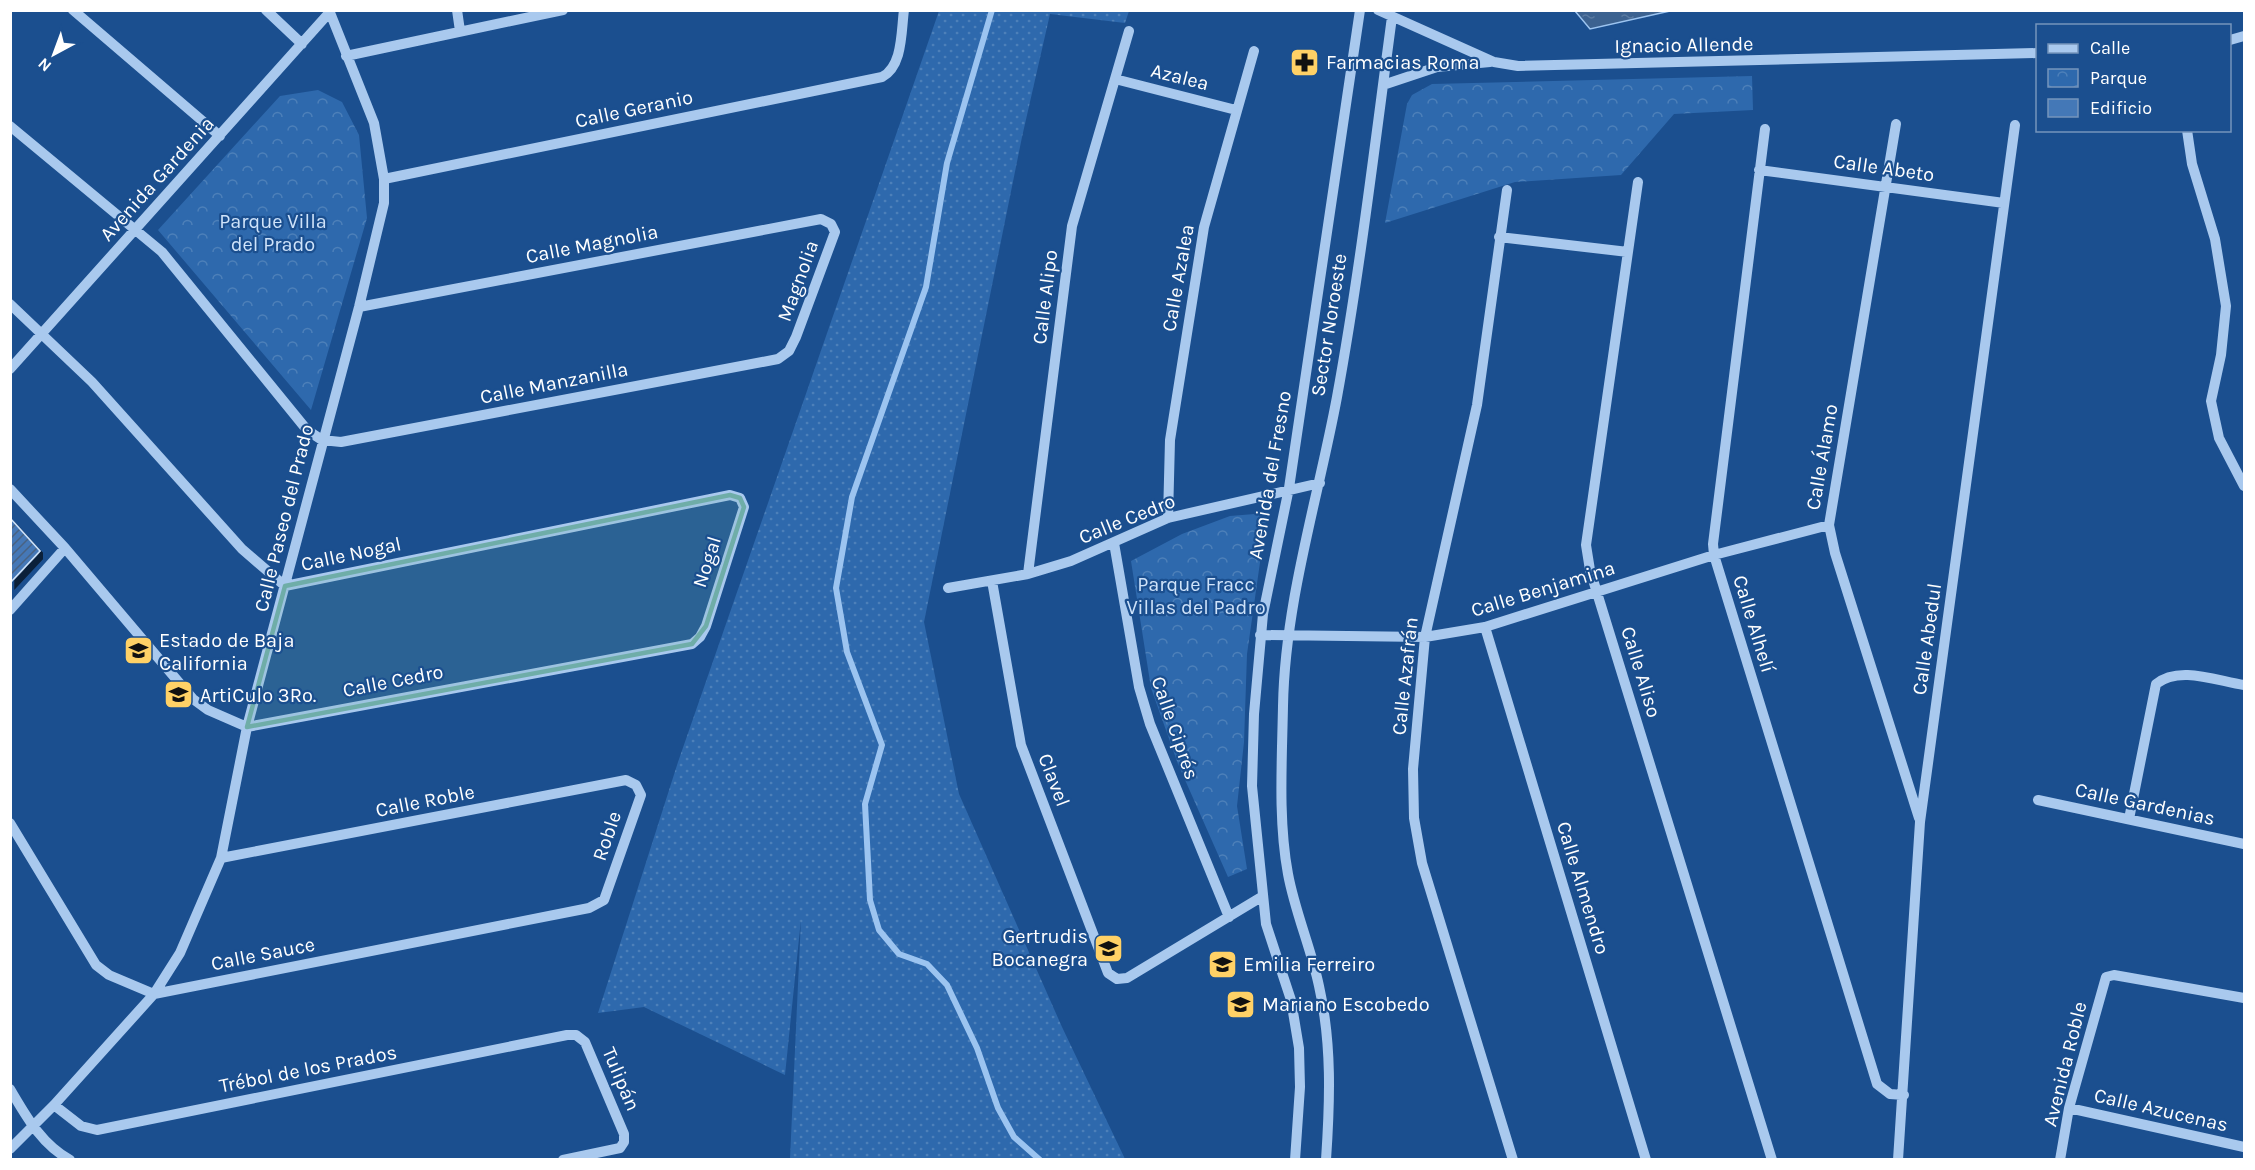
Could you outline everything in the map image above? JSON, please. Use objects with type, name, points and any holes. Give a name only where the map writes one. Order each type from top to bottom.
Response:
[{"type":"street","points":[[73,10],[220,136]]},
{"type":"street","points":[[266,10],[302,44]]},
{"type":"street","points":[[456,10],[460,31]]},
{"type":"street","points":[[346,56],[563,10]]},
{"type":"street","name":"Calle Geranio","points":[[384,179],[882,77],[892,72],[896,62],[904,10]]},
{"type":"street","name":"Avenida del Fresno","points":[[1296,1160],[1300,1087],[1299,1048],[1291,1000],[1266,924],[1252,786],[1260,635],[1289,488],[1360,10]]},
{"type":"street","name":"Ignacio Allende","points":[[1378,10],[1494,62],[1518,66],[2036,53]]},
{"type":"street","name":"Avenida Gardenia","points":[[10,369],[329,12]]},
{"type":"street","name":"Calle Paseo del Prado","points":[[10,1149],[54,1105],[154,994],[180,953],[221,858],[247,727],[322,440],[360,307],[379,233],[384,203],[384,179],[374,123],[329,12]]},
{"type":"street","name":"Sector Noroeste","points":[[1290,636],[1303,556],[1338,394],[1392,17]]},
{"type":"street","name":"Calle Alipo","points":[[1028,574],[1072,226],[1129,31]]},
{"type":"street","name":"Calle Azalea","points":[[1168,518],[1170,440],[1204,227],[1254,51]]},
{"type":"street","points":[[1383,85],[1437,67],[1494,62]]},
{"type":"street","name":"Azalea","points":[[1115,79],[1236,110]]},
{"type":"street","name":"Calle Álamo","points":[[1896,124],[1888,187],[1828,525],[1920,822]]},
{"type":"street","name":"Calle Abedul","points":[[1898,1160],[1920,822],[2015,125]]},
{"type":"street","points":[[10,126],[162,252],[307,430],[322,440]]},
{"type":"street","name":"Calle Alhelí","points":[[1765,129],[1713,544],[1714,555],[1877,1084],[1890,1094],[1904,1095]]},
{"type":"street","points":[[2187,132],[2192,164],[2215,239],[2226,306],[2221,356],[2211,401],[2219,438],[2244,486]]},
{"type":"street","name":"Calle Abeto","points":[[1759,170],[2004,202]]},
{"type":"street","name":"Calle Aliso","points":[[1638,182],[1586,545],[1597,592],[1772,1160]]},
{"type":"street","name":"Calle Azafrán","points":[[1507,190],[1478,405],[1425,637],[1413,770],[1414,818],[1422,863],[1513,1160]]},
{"type":"street","name":"Calle Magnolia","points":[[360,307],[821,219],[831,224]]},
{"type":"street","name":"Magnolia","points":[[789,351],[835,232],[831,224]]},
{"type":"street","points":[[1499,237],[1628,252]]},
{"type":"street","name":"Calle Nogal","points":[[10,304],[92,382],[242,549],[285,586],[730,495],[740,498]]},
{"type":"street","name":"Calle Manzanilla","points":[[322,440],[340,442],[778,359],[789,351]]},
{"type":"street","name":"Calle Cedro","points":[[948,588],[1028,574],[1071,561],[1168,518],[1289,488],[1320,483]]},
{"type":"street","points":[[10,489],[65,548],[193,699],[208,710],[247,727]]},
{"type":"street","name":"Nogal","points":[[700,638],[744,507],[740,498]]},
{"type":"street","name":"Calle Benjamina","points":[[1260,635],[1425,637],[1485,627],[1714,555],[1828,525]]},
{"type":"street","name":"Calle Ciprés","points":[[1114,543],[1145,705],[1229,917]]},
{"type":"street","points":[[10,610],[65,548]]},
{"type":"street","name":"Clavel","points":[[992,581],[1022,746],[1108,973],[1117,980],[1127,978],[1229,917]]},
{"type":"street","name":"Calle Almendro","points":[[1485,627],[1646,1160]]},
{"type":"street","points":[[1290,636],[1283,702],[1284,844],[1291,885],[1319,985],[1329,1040],[1326,1160]]},
{"type":"street","name":"Calle Cedro","points":[[247,727],[692,644],[700,638]]},
{"type":"street","points":[[2129,819],[2156,684],[2166,676],[2178,674],[2244,685]]},
{"type":"street","name":"Calle Roble","points":[[221,858],[626,780],[636,785]]},
{"type":"street","name":"Roble","points":[[604,900],[641,795],[636,785]]},
{"type":"street","name":"Calle Gardenias","points":[[2038,800],[2244,844]]},
{"type":"street","points":[[10,823],[96,965],[109,975],[154,994]]},
{"type":"street","points":[[1229,917],[1263,896]]},
{"type":"street","name":"Calle Sauce","points":[[154,994],[589,908],[604,900]]},
{"type":"street","name":"Avenida Roble","points":[[2060,1160],[2069,1108],[2106,977],[2114,975],[2244,998]]},
{"type":"street","name":"Trébol de los Prados","points":[[54,1105],[81,1126],[97,1130],[576,1035]]},
{"type":"street","name":"Tulipán","points":[[563,1160],[620,1148],[624,1142],[624,1134],[585,1042],[576,1035]]},
{"type":"street","points":[[10,1089],[32,1126],[58,1153],[70,1160]]},
{"type":"street","name":"Calle Azucenas","points":[[2069,1108],[2244,1148]]},
{"type":"highlighted area","points":[[730,495],[740,498],[744,507],[706,626],[692,644],[247,727],[285,586]]},
{"type":"green space","points":[[939,11],[1129,11],[1125,23],[1050,14],[1022,137],[924,622],[959,794],[1062,1027],[1125,1159],[790,1159],[801,919],[785,1075],[644,1007],[598,1013],[678,762]]},
{"type":"green space","points":[[1752,76],[1753,110],[1674,114],[1621,175],[1515,182],[1385,223],[1407,104],[1412,95],[1432,84]]},
{"type":"green space","name":"Parque Villa del Prado","points":[[318,90],[342,102],[359,135],[367,218],[311,410],[158,230],[280,96]]},
{"type":"green space","name":"Parque Fracc Villas del Padro","points":[[1267,513],[1247,654],[1244,742],[1237,806],[1247,869],[1228,877],[1178,764],[1151,688],[1131,561],[1182,534],[1230,516]]},
{"type":"water","points":[[1575,11],[1670,11],[1590,29]]},
{"type":"building","points":[[10,518],[40,551],[10,583]]},
{"type":"waterway","points":[[992,10],[947,163],[926,287],[852,497],[836,588],[847,652],[882,745],[865,804],[870,900],[879,930],[899,954],[927,964],[947,985],[977,1048],[998,1108],[1014,1137],[1040,1160]]},
{"type":"place","name":"Farmacias Roma","points":[[1305,62]]},
{"type":"place","name":"Estado de Baja California","points":[[138,651]]},
{"type":"place","name":"ArtiCulo 3Ro.","points":[[179,695]]},
{"type":"place","name":"Gertrudis Bocanegra","points":[[1109,948]]},
{"type":"place","name":"Emilia Ferreiro","points":[[1222,964]]},
{"type":"place","name":"Mariano Escobedo","points":[[1241,1004]]}]
